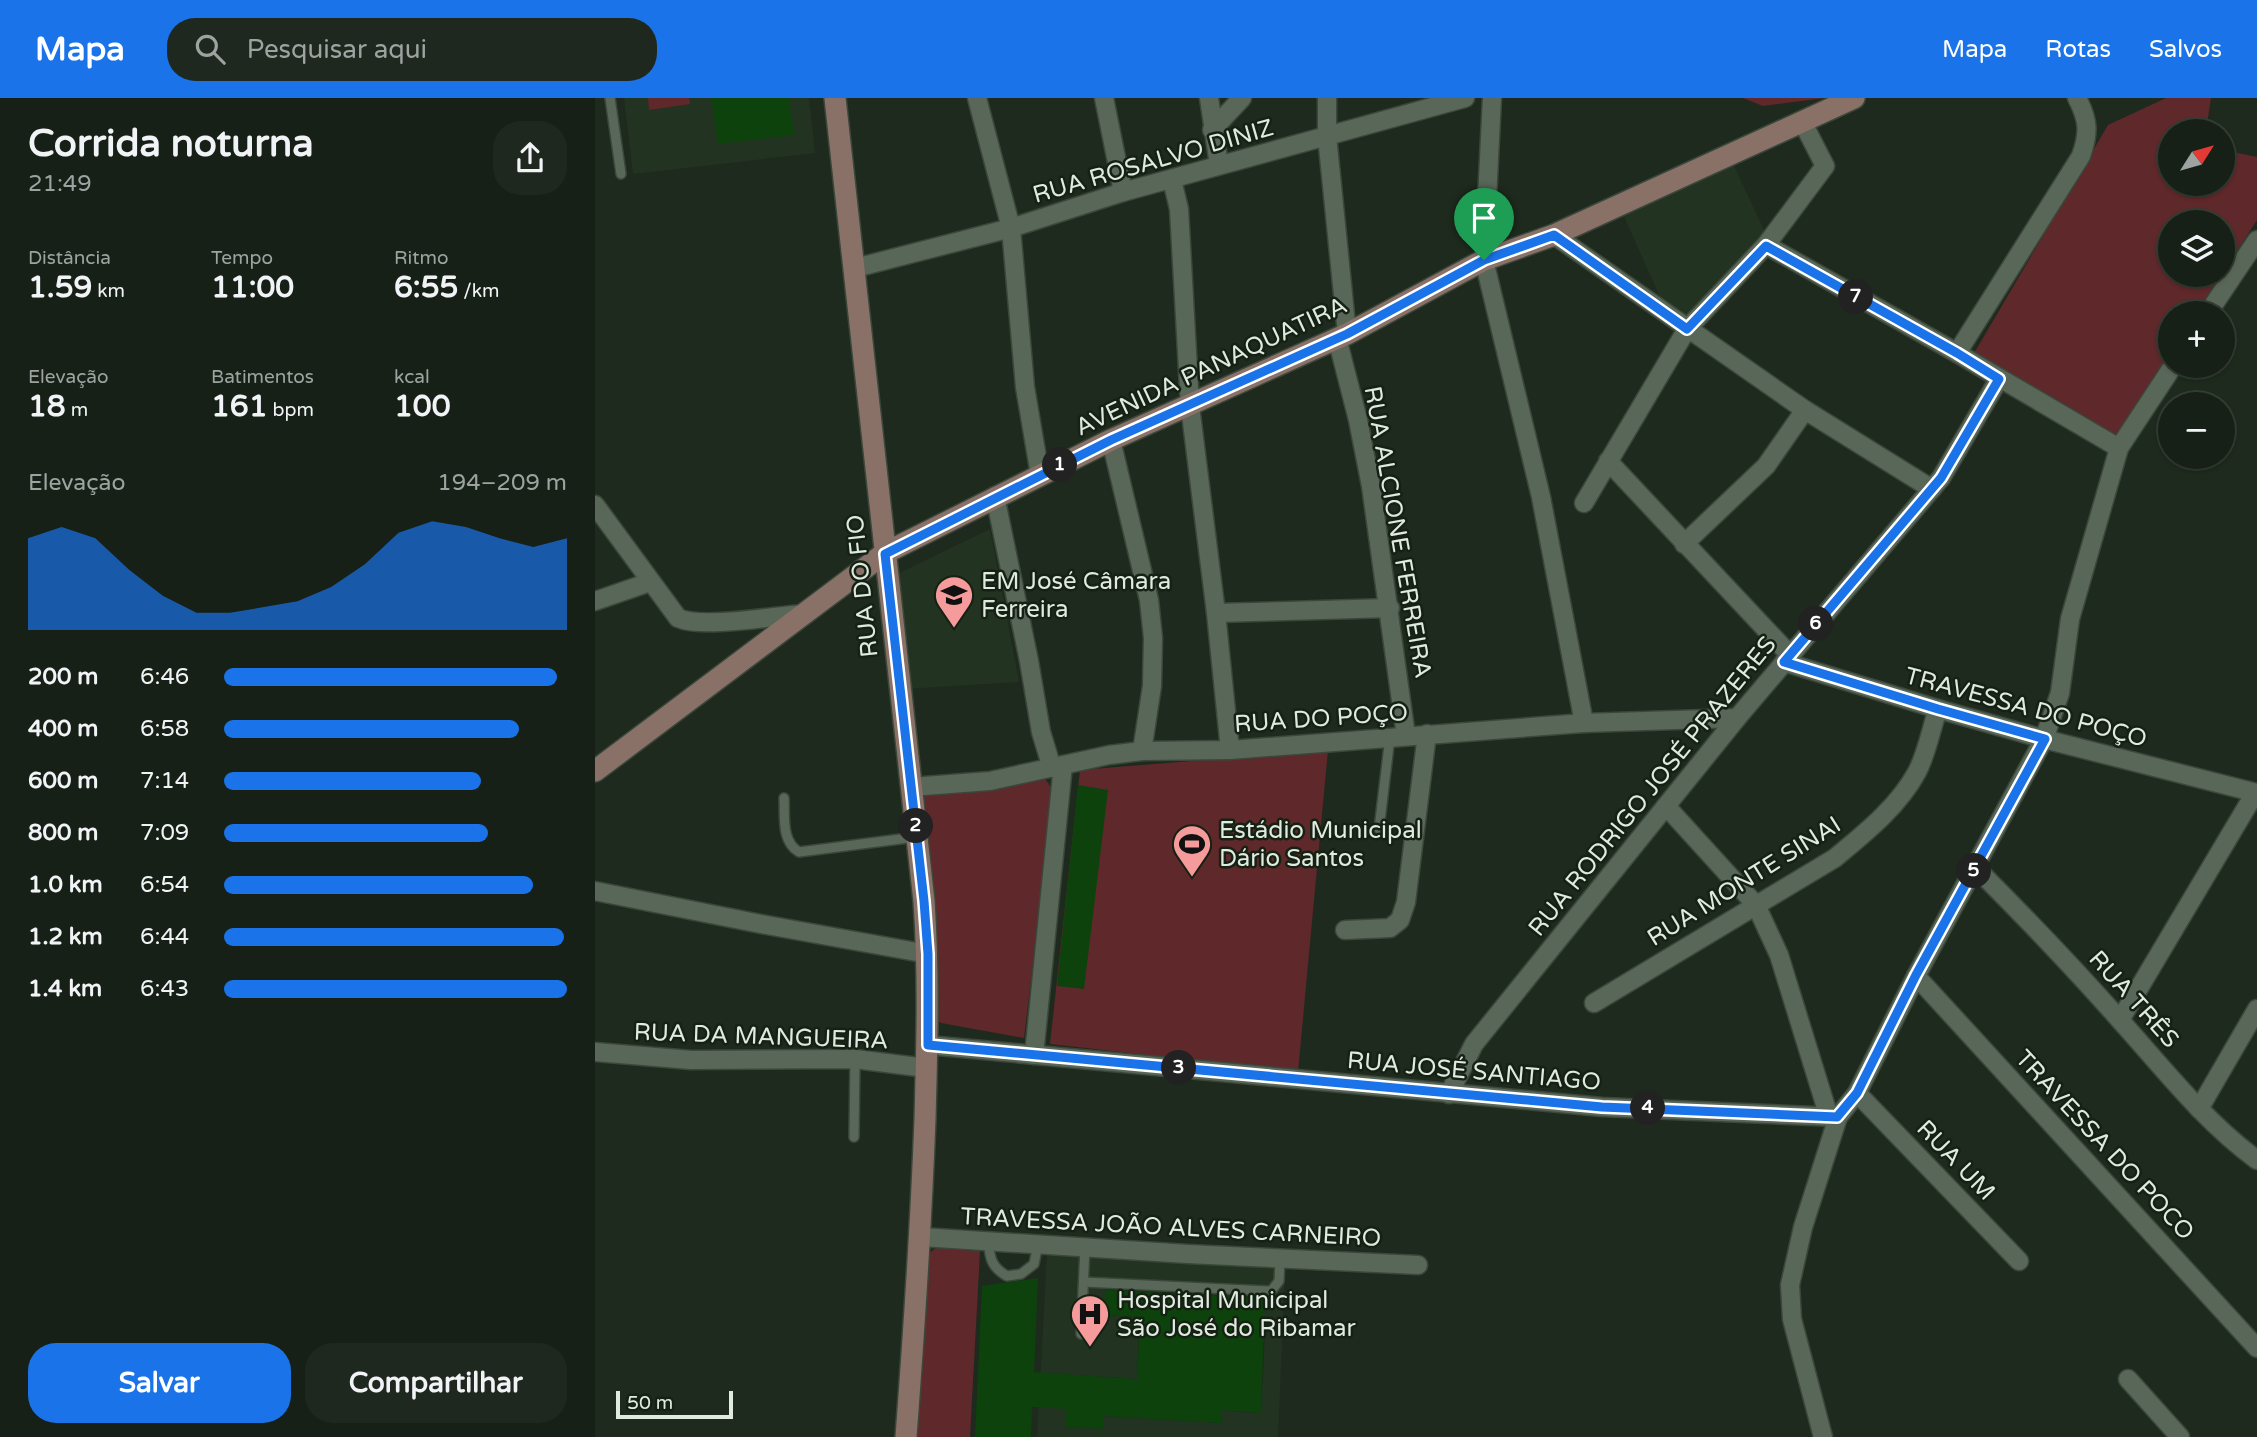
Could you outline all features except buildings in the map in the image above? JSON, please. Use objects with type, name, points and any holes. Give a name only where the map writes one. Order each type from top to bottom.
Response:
[{"type":"main road","name":"RUA DO FIO","points":[[835,98],[928,954],[928,1045],[921,1237],[906,1437]]},
{"type":"main road","name":"AVENIDA PANAQUATIRA","points":[[595,771],[885,554],[995,496],[1111,440],[1342,336],[1484,260],[1554,235],[1854,98]]},
{"type":"street","points":[[977,98],[1011,228],[1025,387],[1040,475]]},
{"type":"street","points":[[1104,98],[1123,192]]},
{"type":"street","points":[[1209,98],[1219,165]]},
{"type":"street","points":[[1212,130],[1242,98]]},
{"type":"street","name":"RUA ALCIONE FERREIRA","points":[[1327,98],[1327,136],[1342,336],[1390,608],[1398,736]]},
{"type":"street","name":"RUA ROSALVO DINIZ","points":[[855,268],[1011,228],[1123,192],[1465,98]]},
{"type":"street","points":[[1492,98],[1484,260],[1541,497],[1584,723]]},
{"type":"street","points":[[1957,353],[2081,156],[2087,138],[2087,123],[2077,98]]},
{"type":"street","points":[[1584,503],[1687,329],[1766,246],[1825,166],[1803,123]]},
{"type":"street","points":[[1172,180],[1179,209],[1190,406],[1230,750]]},
{"type":"street","points":[[1554,235],[1805,410],[1932,489]]},
{"type":"street","points":[[2216,301],[2257,240]]},
{"type":"street","points":[[1766,246],[2119,448]]},
{"type":"street","points":[[1823,1437],[1792,1319],[1790,1285],[1833,1117],[1857,1093],[1916,975],[2045,739],[2060,693],[2064,652],[2076,597],[2119,448],[2165,378]]},
{"type":"street","name":"RUA RODRIGO JOSÉ PRAZERES","points":[[1449,1094],[1474,1044],[1737,718],[1932,489],[1959,450],[1999,379]]},
{"type":"street","points":[[1684,544],[1766,466],[1805,410]]},
{"type":"street","points":[[1111,440],[1149,600],[1153,638],[1152,686],[1142,751]]},
{"type":"street","name":"TRAVESSA DO POÇO","points":[[1608,461],[1787,658],[1938,709],[2256,793]]},
{"type":"street","points":[[995,496],[1030,661],[1041,732],[1057,767],[1034,1055]]},
{"type":"street","points":[[595,505],[678,618],[688,623],[707,624],[803,614]]},
{"type":"street","points":[[595,601],[650,582]]},
{"type":"street","points":[[1216,613],[1390,608]]},
{"type":"street","name":"RUA MONTE SINAI","points":[[1594,1003],[1835,859],[1870,830],[1893,806],[1918,770],[1938,709]]},
{"type":"street","name":"RUA DO POÇO","points":[[911,787],[990,781],[1109,755],[1142,751],[1230,750],[1584,723],[1737,718]]},
{"type":"street","points":[[1345,930],[1390,928],[1400,920],[1406,902],[1427,734]]},
{"type":"street","points":[[2120,1020],[2256,793]]},
{"type":"street","points":[[1666,806],[1756,905],[1779,955],[1833,1117]]},
{"type":"street","name":"RUA TRÊS","points":[[1976,868],[2061,953],[2199,1109],[2257,1160]]},
{"type":"street","points":[[595,891],[928,954]]},
{"type":"street","name":"TRAVESSA DO POCO","points":[[1916,975],[2257,1348]]},
{"type":"street","points":[[2199,1109],[2257,1009]]},
{"type":"street","name":"RUA JOSÉ SANTIAGO","points":[[928,1045],[1602,1107],[1833,1117]]},
{"type":"street","name":"RUA DA MANGUEIRA","points":[[595,1052],[691,1060],[855,1059],[926,1069]]},
{"type":"street","name":"RUA UM","points":[[1857,1093],[2019,1261]]},
{"type":"street","name":"TRAVESSA JOÃO ALVES CARNEIRO","points":[[921,1237],[1418,1265]]},
{"type":"street","points":[[2128,1378],[2180,1437]]},
{"type":"lane","points":[[610,98],[621,174]]},
{"type":"lane","points":[[1379,828],[1398,736]]},
{"type":"lane","points":[[784,798],[787,838],[791,846],[799,852],[917,837]]},
{"type":"lane","points":[[854,1137],[855,1059]]},
{"type":"lane","points":[[988,1241],[994,1267],[1007,1276],[1014,1277],[1034,1264],[1038,1244]]},
{"type":"lane","points":[[1081,1334],[1085,1247]]},
{"type":"lane","points":[[1084,1282],[1268,1291],[1279,1281],[1280,1259]]},
{"type":"shaded area","points":[[624,98],[809,98],[815,153],[633,174]]},
{"type":"shaded area","points":[[648,98],[689,98],[690,104],[649,110]]},
{"type":"shaded area","points":[[1743,98],[1825,98],[1763,106]]},
{"type":"shaded area","points":[[2166,98],[2211,98],[2208,119],[2158,119],[2158,196],[2235,196],[2235,152],[2257,157],[2257,220],[2235,254],[2235,210],[2158,210],[2158,287],[2213,287],[2204,301],[2158,301],[2158,373],[2116,438],[1973,355],[2108,125]]},
{"type":"shaded area","points":[[1733,164],[1765,232],[1721,286],[1680,318],[1665,308],[1622,212]]},
{"type":"shaded area","name":"EM José Câmara Ferreira","points":[[990,529],[1019,682],[905,689],[893,576]]},
{"type":"shaded area","name":"Estádio Municipal Dário Santos","points":[[1328,750],[1298,1072],[1050,1044],[1080,770]]},
{"type":"shaded area","points":[[1044,777],[1052,789],[1053,797],[1024,1038],[941,1023],[937,1020],[922,788]]},
{"type":"shaded area","points":[[936,1248],[980,1251],[970,1437],[916,1437],[927,1255]]},
{"type":"shaded area","name":"Hospital Municipal São José do Ribamar","points":[[1047,1255],[1285,1268],[1278,1437],[1037,1437]],"holes":[[[1106,1288],[1265,1298],[1233,1334],[1265,1336],[1261,1413],[1230,1411],[1231,1383],[1223,1389],[1221,1423],[1103,1416],[1102,1429],[1066,1427],[1066,1409],[1046,1373],[1137,1379],[1139,1330],[1199,1321],[1105,1315]]]},
{"type":"place","name":"EM José Câmara Ferreira","points":[[954,629]]},
{"type":"place","name":"Estádio Municipal Dário Santos","points":[[1192,878]]},
{"type":"place","name":"Hospital Municipal São José do Ribamar","points":[[1090,1348]]},
{"type":"route","points":[[1554,235],[1687,329],[1766,246],[1999,379],[1941,478],[1784,662],[2045,739],[1916,975],[1857,1093],[1837,1117],[1602,1107],[928,1045],[928,954],[924,901],[885,554],[995,496],[1111,440],[1347,334],[1484,260],[1554,235]]}]
